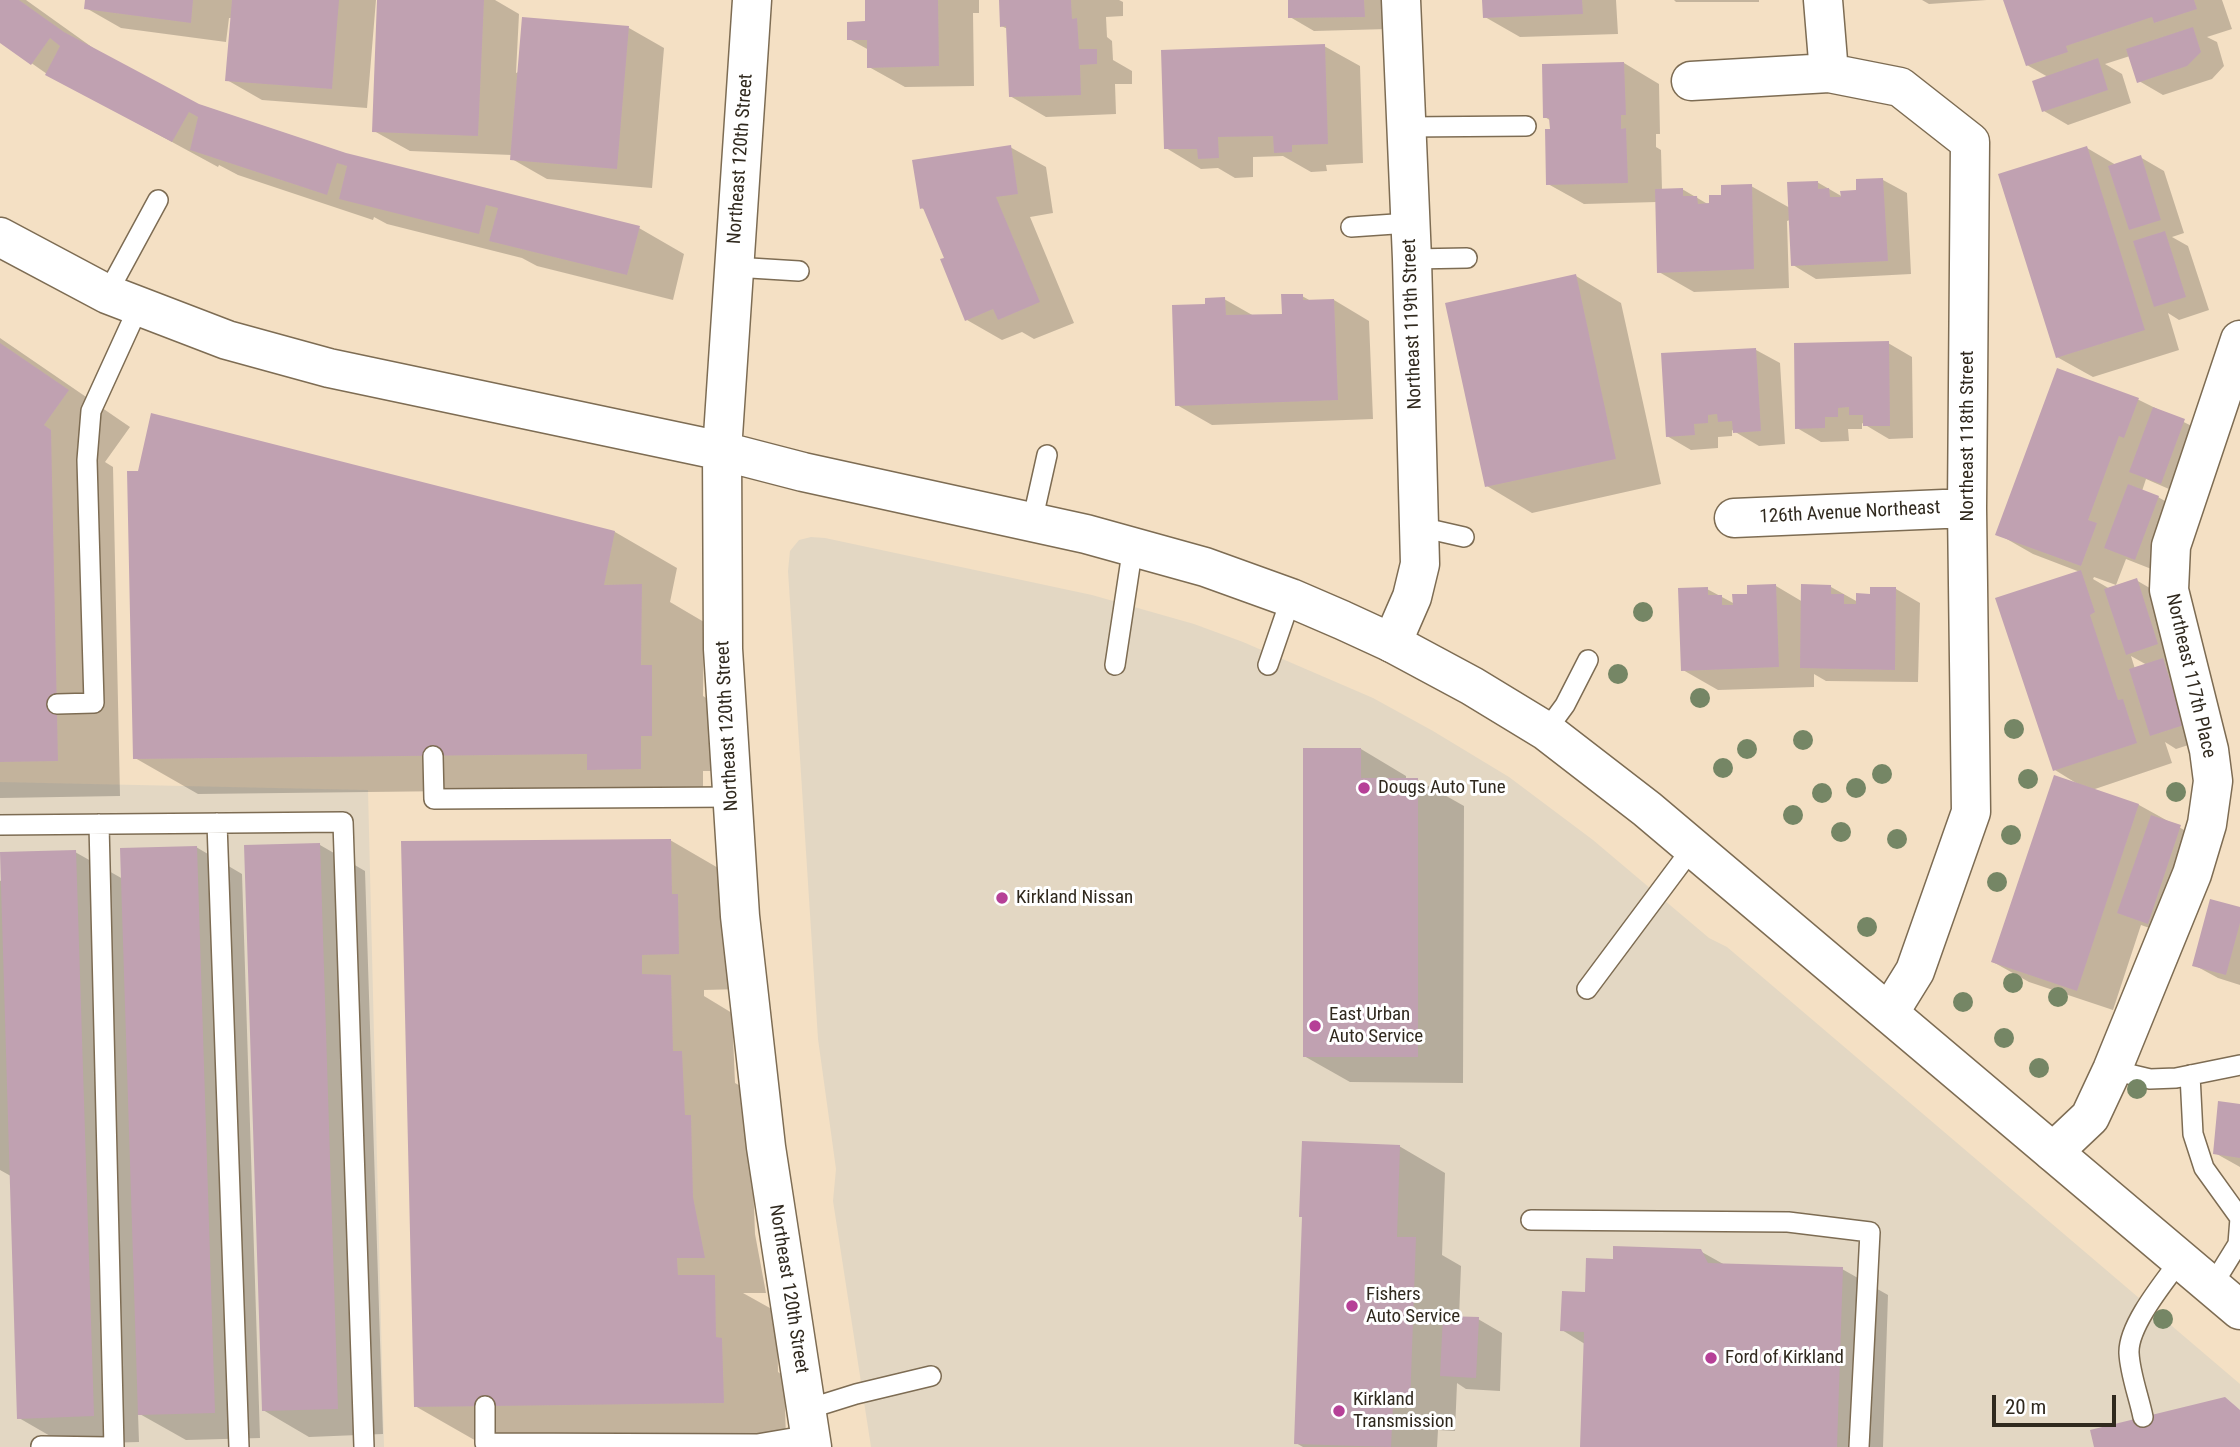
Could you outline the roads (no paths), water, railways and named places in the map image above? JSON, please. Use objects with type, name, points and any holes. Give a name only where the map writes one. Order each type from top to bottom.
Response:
[{"type":"street","name":"Northeast 120th Street","points":[[752,0],[722,451],[723,649],[740,916],[766,1147],[810,1430]]},
{"type":"street","name":"Northeast 119th Street","points":[[1392,643],[1412,597],[1420,564],[1401,0]]},
{"type":"street","points":[[1823,0],[1829,73]]},
{"type":"street","name":"Northeast 118th Street","points":[[1691,81],[1829,73],[1900,87],[1970,142],[1967,508],[1970,812],[1915,971],[1889,1013]]},
{"type":"street","points":[[0,237],[123,300],[227,341],[329,368],[722,451],[803,472],[1133,546],[1205,567],[1291,598],[1392,643],[1472,686],[1546,731],[1693,847],[2226,1298]]},
{"type":"street","name":"Northeast 117th Place","points":[[2053,1152],[2090,1117],[2192,874],[2207,824],[2212,771],[2169,590],[2171,546],[2240,341]]},
{"type":"street","name":"126th Avenue Northeast","points":[[1734,519],[1967,508]]},
{"type":"lane","points":[[1407,127],[1526,126]]},
{"type":"lane","points":[[57,704],[93,702],[87,460],[91,411],[123,300],[158,200]]},
{"type":"lane","points":[[1351,227],[1467,258]]},
{"type":"lane","points":[[734,267],[799,271]]},
{"type":"lane","points":[[1032,522],[1047,455]]},
{"type":"lane","points":[[1420,527],[1464,537]]},
{"type":"lane","points":[[1115,665],[1133,546]]},
{"type":"lane","points":[[1268,665],[1291,598]]},
{"type":"lane","points":[[1546,731],[1565,705],[1588,660]]},
{"type":"lane","points":[[433,756],[434,799],[733,797]]},
{"type":"lane","points":[[0,825],[344,822],[364,1447]]},
{"type":"lane","points":[[218,823],[239,1447]]},
{"type":"lane","points":[[41,1446],[112,1447],[99,824]]},
{"type":"lane","points":[[1587,989],[1693,847]]},
{"type":"lane","points":[[2112,1070],[2150,1079],[2190,1075],[2240,1065]]},
{"type":"lane","points":[[2190,1075],[2193,1134],[2204,1168],[2240,1218],[2238,1244],[2226,1298]]},
{"type":"lane","points":[[1531,1220],[1788,1222],[1870,1232],[1858,1447]]},
{"type":"lane","points":[[2143,1417],[2129,1352],[2150,1300],[2181,1259]]},
{"type":"lane","points":[[485,1406],[485,1443],[757,1444],[810,1430],[856,1394],[931,1376]]},
{"type":"place","name":"Dougs Auto Tune","points":[[1364,788]]},
{"type":"place","name":"Kirkland Nissan","points":[[1002,898]]},
{"type":"place","name":"East Urban Auto Service","points":[[1315,1026]]},
{"type":"place","name":"Fishers Auto Service","points":[[1352,1306]]},
{"type":"place","name":"Ford of Kirkland","points":[[1711,1358]]},
{"type":"place","name":"Kirkland Transmission","points":[[1339,1411]]}]
